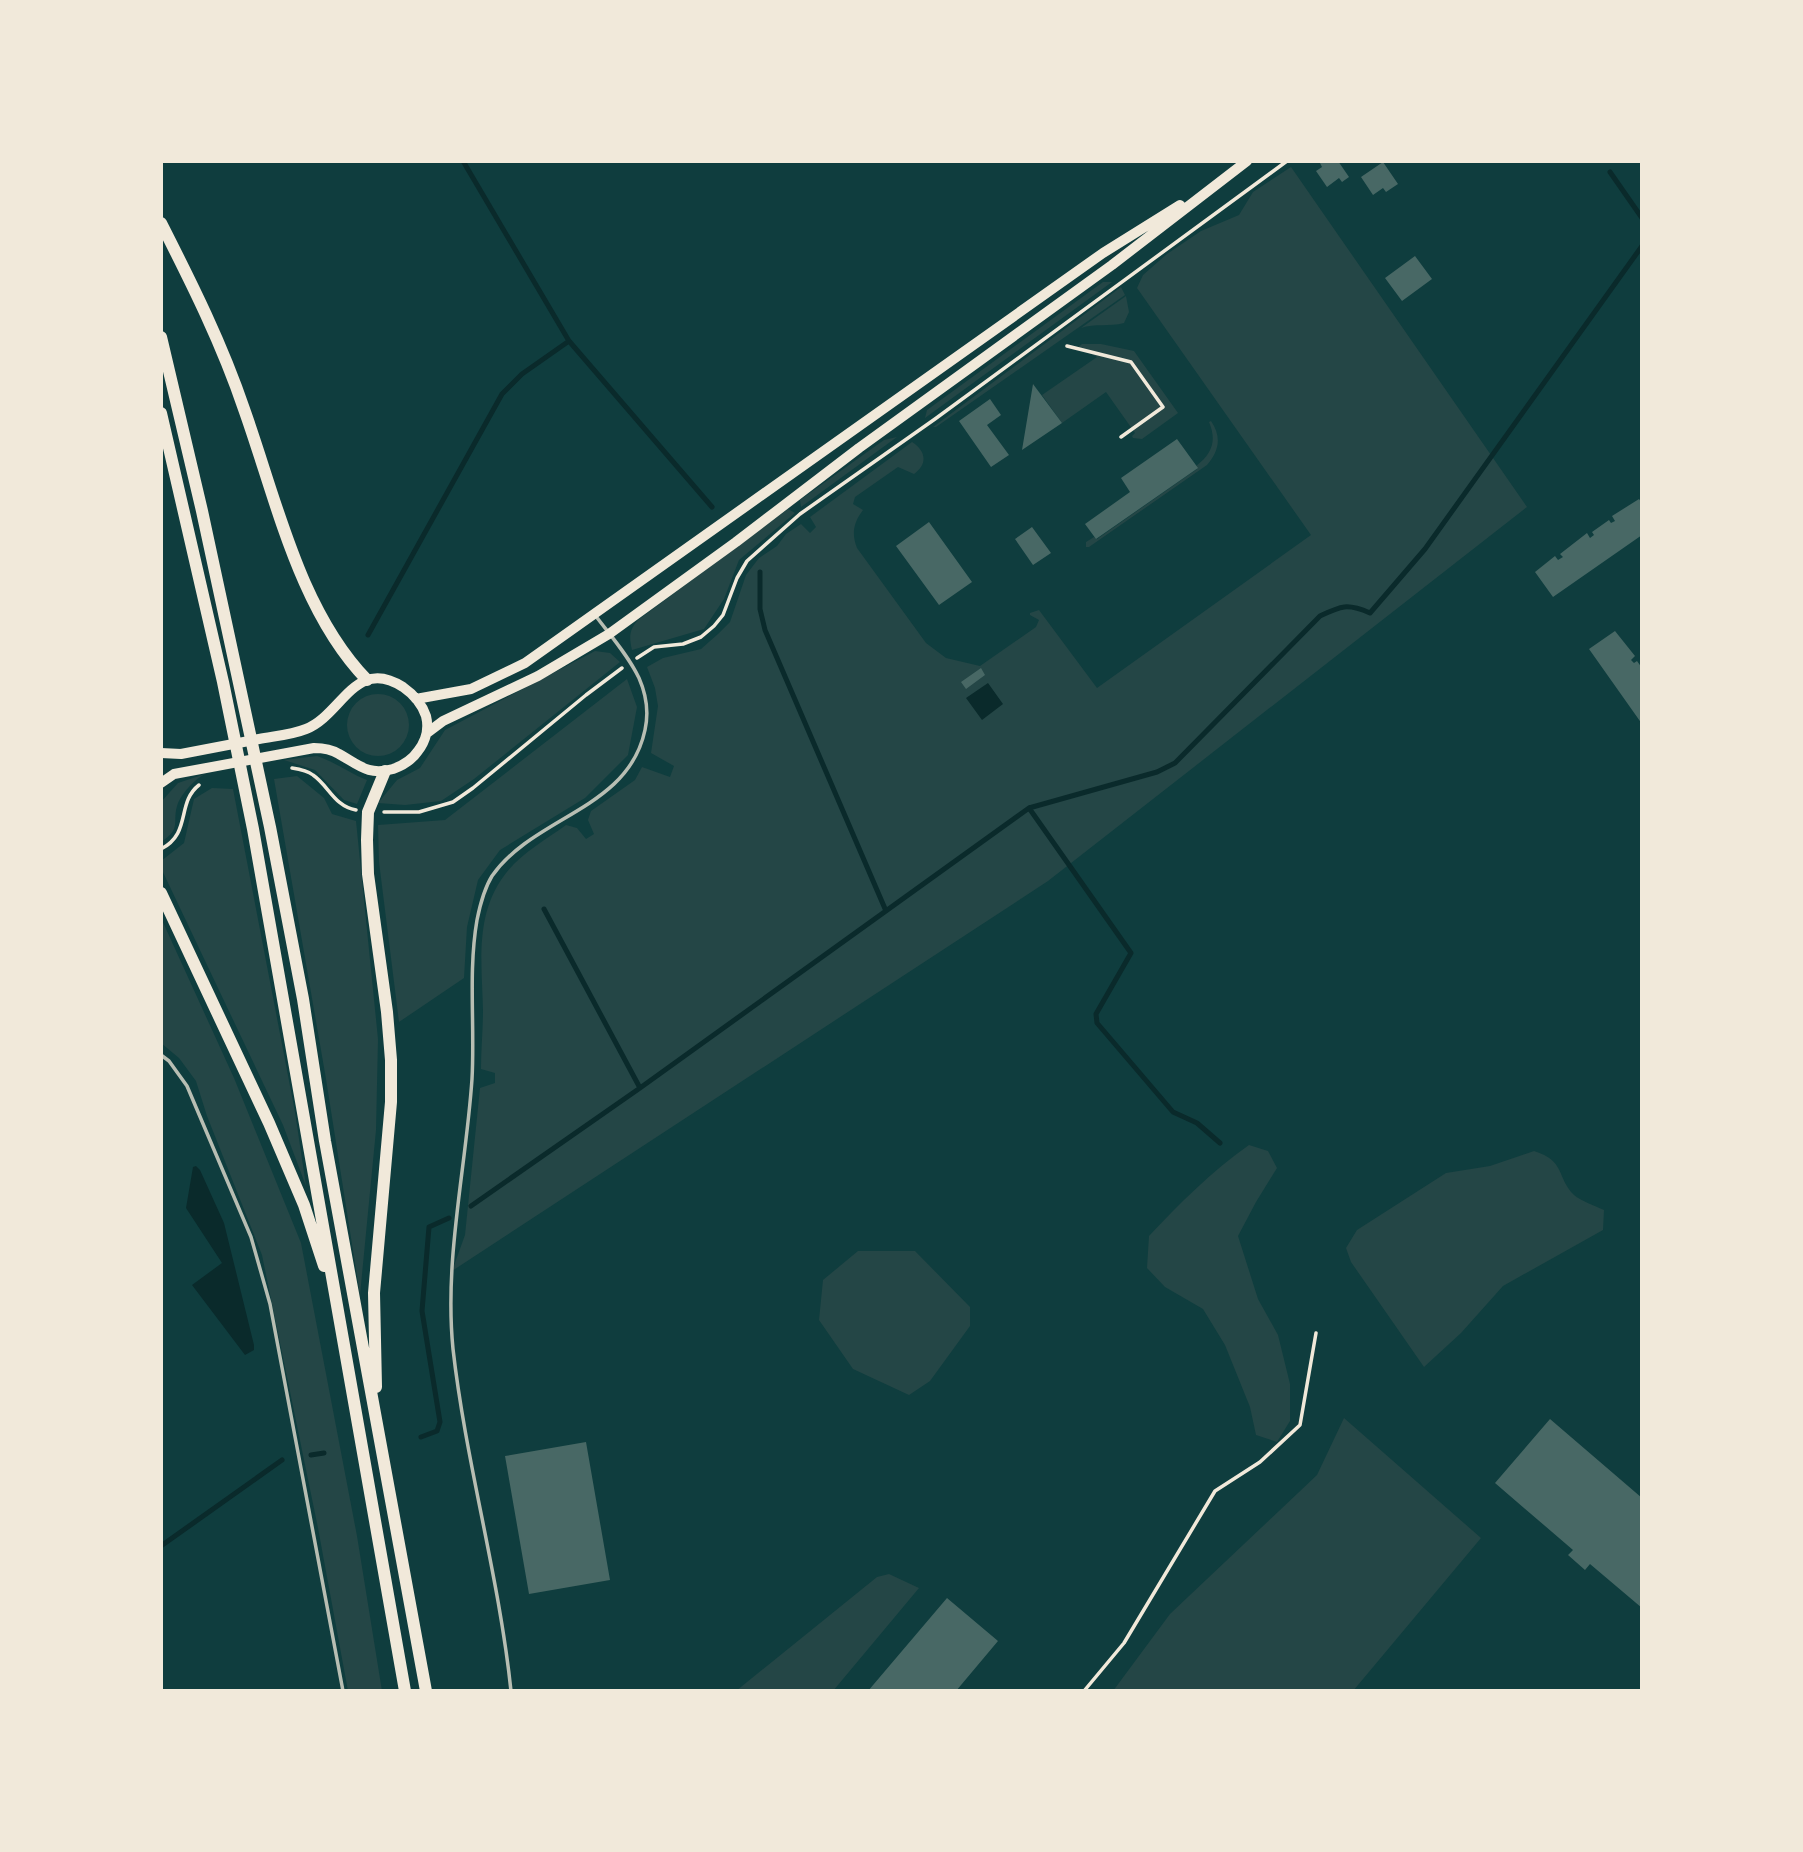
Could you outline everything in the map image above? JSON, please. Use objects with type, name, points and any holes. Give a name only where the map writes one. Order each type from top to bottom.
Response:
[{"type":"highway","points":[[161,223],[206,313],[225,358],[284,528],[314,600],[348,660],[367,680]]},
{"type":"highway","points":[[161,337],[270,827],[426,1691]]},
{"type":"highway","points":[[161,413],[223,682],[253,829],[405,1691]]},
{"type":"highway","points":[[376,1422],[374,1293],[391,1102],[387,1012],[368,874],[367,840],[368,812],[385,771]]},
{"type":"highway","points":[[161,893],[269,1123],[304,1205],[335,1299]]},
{"type":"main road","points":[[427,733],[443,720],[538,676],[609,634],[1112,265],[1247,161]]},
{"type":"main road","points":[[416,699],[471,689],[526,663],[1103,253],[1233,171]]},
{"type":"main road","points":[[897,398],[908,414]]},
{"type":"main road","points":[[161,753],[181,754],[306,729],[329,715],[346,693],[367,680],[379,679],[396,683],[416,699],[427,720],[427,733],[411,761],[385,771],[374,772],[328,749],[314,748],[174,774],[161,783]]},
{"type":"lane","points":[[511,1691],[505,1634],[459,1391],[451,1314],[452,1271],[472,1074],[474,943],[483,895],[492,876],[515,852],[545,830],[608,791],[636,760],[646,723],[644,693],[630,662],[594,613]]},
{"type":"lane","points":[[161,1055],[169,1061],[187,1086],[251,1237],[260,1265],[270,1304],[343,1691]]},
{"type":"path","points":[[1068,346],[1131,362],[1163,407],[1121,437]]},
{"type":"path","points":[[1084,1691],[1124,1643],[1215,1491],[1260,1462],[1300,1425],[1317,1333]]},
{"type":"shaded area","points":[[1291,167],[1527,507],[1048,881],[452,1271],[465,1235],[480,1088],[495,1083],[495,1073],[481,1069],[482,943],[487,911],[493,895],[514,864],[566,825],[577,828],[586,839],[594,834],[588,820],[591,811],[635,780],[642,767],[670,777],[674,766],[651,753],[658,706],[647,667],[663,658],[701,649],[718,634],[730,622],[746,575],[759,558],[777,546],[786,534],[801,524],[810,533],[816,527],[810,517],[912,442],[922,453],[922,466],[914,474],[898,467],[855,497],[853,504],[863,510],[857,519],[854,537],[857,548],[926,643],[946,658],[980,666],[1036,627],[1039,620],[1030,613],[1039,610],[1097,688],[1311,535],[1137,288],[1143,275],[1167,254],[1201,231],[1239,215],[1253,192]]},
{"type":"shaded area","points":[[1103,282],[1112,282],[925,418],[927,410]]},
{"type":"shaded area","points":[[1121,287],[1125,295],[933,427]]},
{"type":"shaded area","points":[[1126,296],[1129,312],[1124,323],[1081,328]]},
{"type":"shaded area","points":[[1082,344],[1101,344],[1134,351],[1178,413],[1142,439],[1133,438],[1135,433],[1106,392],[1062,423],[1042,395],[1097,357],[1078,347]]},
{"type":"shaded area","points":[[1211,421],[1217,433],[1218,444],[1207,465],[1086,547],[1086,542],[1094,537],[1097,539],[1197,469],[1196,466],[1212,447]]},
{"type":"shaded area","points":[[897,437],[801,507],[800,500],[884,440]]},
{"type":"shaded area","points":[[788,509],[795,513],[739,560],[724,599],[704,629],[632,650],[630,634],[638,620]]},
{"type":"shaded area","points":[[595,651],[610,653],[620,662],[474,779],[441,801],[405,805],[378,803],[397,780],[420,768],[445,730]]},
{"type":"shaded area","points":[[627,679],[637,707],[628,755],[585,798],[500,850],[478,880],[467,927],[464,978],[399,1022],[379,862],[378,825],[445,820]]},
{"type":"shaded area","points":[[988,683],[1003,704],[982,720],[966,698]]},
{"type":"shaded area","points":[[378,694],[390,696],[400,703],[407,713],[407,737],[400,747],[390,754],[378,756],[366,754],[356,747],[349,737],[347,725],[349,713],[356,703],[366,696]]},
{"type":"shaded area","points":[[317,756],[367,780],[357,804],[344,800],[315,770],[284,760]]},
{"type":"shaded area","points":[[205,774],[193,782],[183,795],[176,810],[174,829],[161,842],[161,802],[178,783]]},
{"type":"shaded area","points":[[297,776],[324,798],[332,814],[356,821],[378,1039],[376,1130],[360,1295],[274,779]]},
{"type":"shaded area","points":[[212,788],[233,789],[295,1112],[306,1186],[283,1125],[161,868],[161,861],[184,843],[194,799]]},
{"type":"shaded area","points":[[161,918],[234,1078],[301,1243],[357,1536],[382,1691],[348,1691],[318,1528],[262,1255],[207,1116],[196,1081],[179,1058],[161,1043]]},
{"type":"shaded area","points":[[1249,1145],[1268,1151],[1277,1168],[1238,1236],[1258,1299],[1278,1335],[1290,1384],[1290,1421],[1277,1442],[1256,1435],[1250,1407],[1225,1345],[1203,1309],[1165,1287],[1147,1268],[1149,1236],[1197,1188]]},
{"type":"shaded area","points":[[1534,1151],[1556,1165],[1574,1195],[1604,1210],[1603,1230],[1503,1286],[1461,1333],[1424,1367],[1351,1262],[1346,1248],[1357,1230],[1446,1173],[1490,1166]]},
{"type":"shaded area","points":[[196,1166],[224,1223],[254,1345],[254,1350],[245,1355],[192,1285],[222,1263],[186,1208],[193,1167]]},
{"type":"shaded area","points":[[858,1251],[915,1251],[970,1307],[970,1326],[930,1381],[909,1395],[853,1369],[819,1320],[823,1280]]},
{"type":"shaded area","points":[[1344,1418],[1481,1538],[1353,1691],[1113,1691],[1170,1614],[1317,1475]]},
{"type":"shaded area","points":[[889,1574],[919,1588],[833,1691],[736,1691],[877,1577]]},
{"type":"building","points":[[1338,161],[1349,177],[1342,182],[1339,178],[1327,187],[1316,171],[1322,167],[1320,163]]},
{"type":"building","points":[[1383,162],[1398,184],[1386,192],[1383,188],[1373,195],[1361,177]]},
{"type":"building","points":[[1415,256],[1432,279],[1402,301],[1385,278]]},
{"type":"building","points":[[1033,384],[1062,423],[1022,450]]},
{"type":"building","points":[[990,399],[1001,415],[987,425],[1009,455],[991,467],[959,421]]},
{"type":"building","points":[[1177,439],[1198,468],[1096,539],[1085,524],[1130,492],[1121,478]]},
{"type":"building","points":[[1639,499],[1642,503],[1642,535],[1553,597],[1535,572],[1555,556],[1558,560],[1563,557],[1560,554],[1587,533],[1590,538],[1594,535],[1592,532],[1609,520],[1611,523],[1615,521],[1612,516]]},
{"type":"building","points":[[929,522],[972,582],[939,605],[896,546]]},
{"type":"building","points":[[1032,527],[1051,553],[1033,565],[1015,539]]},
{"type":"building","points":[[1615,631],[1635,656],[1631,660],[1634,663],[1637,661],[1642,668],[1642,724],[1589,649]]},
{"type":"building","points":[[981,668],[985,675],[966,689],[961,682]]},
{"type":"building","points":[[1550,1419],[1642,1498],[1642,1608],[1590,1564],[1585,1570],[1568,1555],[1573,1550],[1495,1483]]},
{"type":"building","points":[[586,1442],[610,1580],[529,1594],[505,1456]]},
{"type":"building","points":[[947,1598],[998,1641],[956,1691],[868,1691]]},
{"type":"waterway","points":[[463,161],[569,341],[712,507]]},
{"type":"waterway","points":[[1610,172],[1642,218]]},
{"type":"waterway","points":[[471,1206],[1029,808],[1157,772],[1175,763],[1320,616],[1344,607],[1370,613],[1425,549],[1642,246]]},
{"type":"waterway","points":[[368,635],[502,394],[522,374],[569,341]]},
{"type":"waterway","points":[[760,572],[760,609],[765,630],[886,911]]},
{"type":"waterway","points":[[1029,808],[1131,953],[1096,1014],[1097,1023],[1173,1112],[1197,1123],[1220,1143]]},
{"type":"waterway","points":[[544,909],[640,1088]]},
{"type":"waterway","points":[[421,1437],[437,1431],[440,1422],[422,1311],[429,1227],[449,1218]]},
{"type":"waterway","points":[[311,1455],[324,1453]]},
{"type":"waterway","points":[[161,1546],[282,1460]]}]
